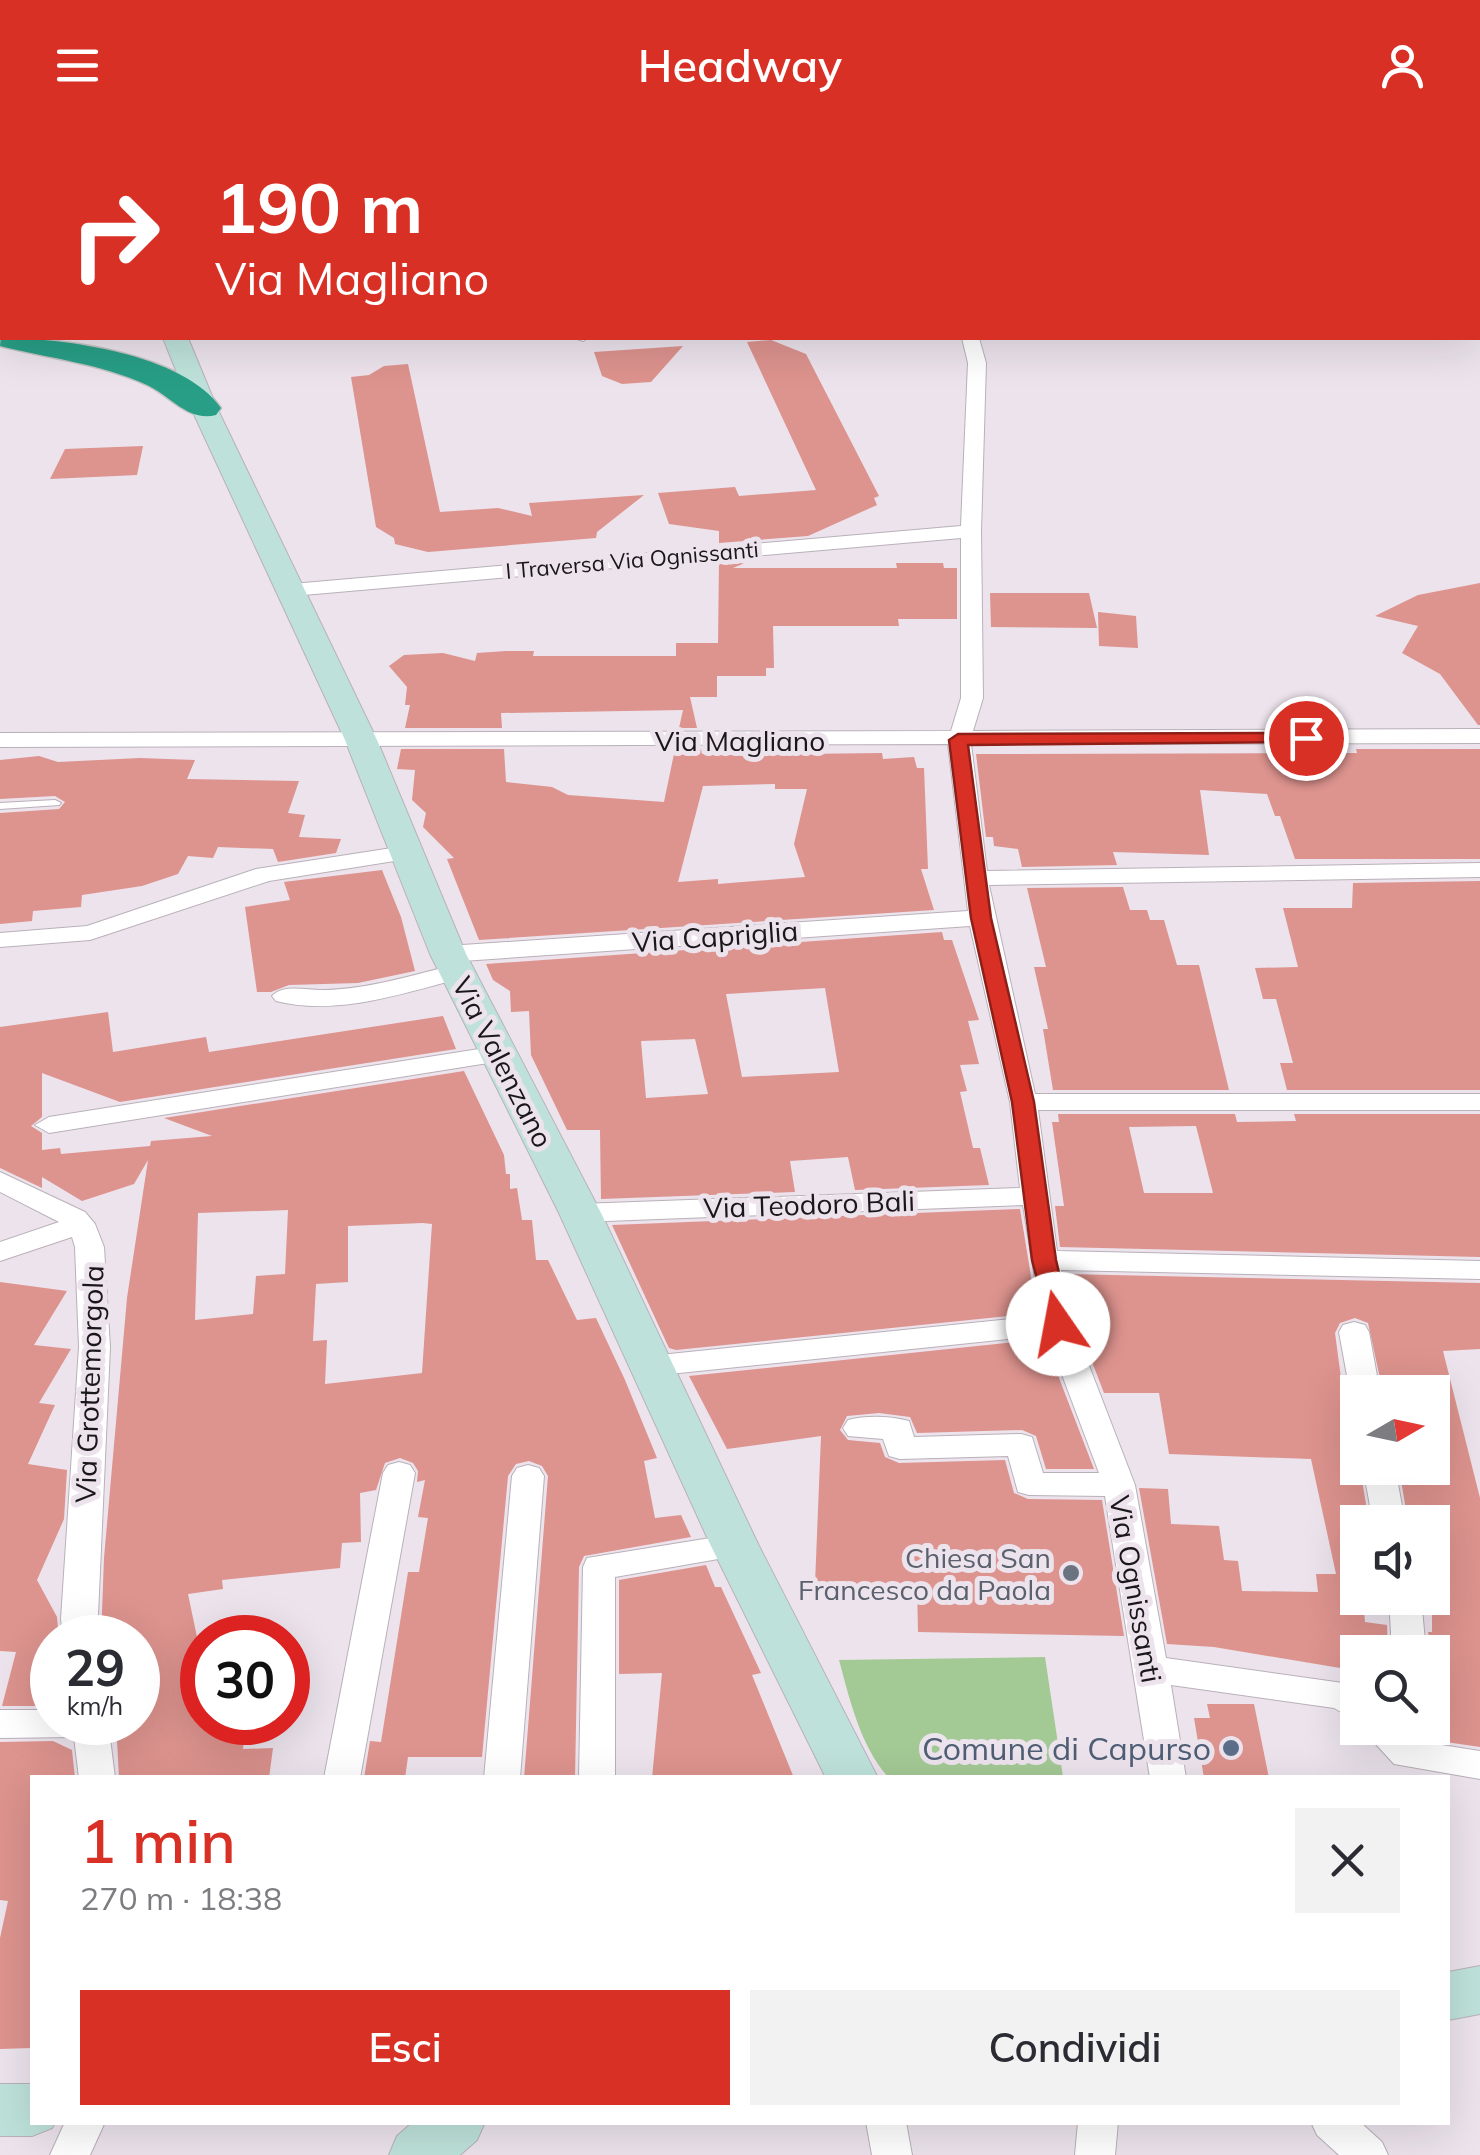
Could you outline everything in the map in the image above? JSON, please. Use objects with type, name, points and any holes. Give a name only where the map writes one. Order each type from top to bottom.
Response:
[{"type":"highway","points":[[16,340],[145,371],[173,384],[204,408]]},
{"type":"highway","points":[[57,349],[130,340]]},
{"type":"street","name":"Via Valenzano","points":[[176,340],[204,408],[361,740],[453,963],[580,1213],[735,1546],[850,1775]]},
{"type":"street","points":[[958,740],[972,698],[971,531],[977,363],[971,340]]},
{"type":"street","name":"I Traversa Via Ognissanti","points":[[292,590],[971,531]]},
{"type":"street","name":"Via Magliano","points":[[0,740],[1480,736]]},
{"type":"street","name":"Via Ognissanti","points":[[958,740],[981,918],[1023,1102],[1044,1260],[1058,1324],[1118,1485],[1130,1530],[1168,1775]]},
{"type":"street","points":[[0,940],[90,933],[265,874],[405,853]]},
{"type":"street","points":[[976,878],[1480,870]]},
{"type":"street","name":"Via Capriglia","points":[[284,996],[304,1000],[358,993],[453,963],[981,918]]},
{"type":"street","points":[[49,1125],[498,1054]]},
{"type":"street","points":[[1023,1102],[1480,1102]]},
{"type":"street","name":"Via Grottemorgola","points":[[0,1181],[81,1224],[93,1247],[95,1336],[78,1615]]},
{"type":"street","name":"Via Teodoro Bali","points":[[580,1213],[1038,1196]]},
{"type":"street","points":[[0,1252],[81,1224]]},
{"type":"street","points":[[1044,1260],[1480,1270]]},
{"type":"street","points":[[650,1366],[1058,1324]]},
{"type":"street","points":[[1354,1332],[1362,1375]]},
{"type":"street","points":[[859,1428],[898,1429],[900,1448],[1021,1445],[1028,1484],[1118,1485]]},
{"type":"street","points":[[343,1775],[399,1473]]},
{"type":"street","points":[[502,1775],[528,1476]]},
{"type":"street","points":[[597,1775],[599,1567],[735,1546]]},
{"type":"street","points":[[1150,1669],[1340,1696]]},
{"type":"street","points":[[0,1724],[30,1724]]},
{"type":"street","points":[[93,1745],[97,1775]]},
{"type":"street","points":[[1421,1745],[1480,1766]]},
{"type":"street","points":[[1450,1996],[1480,1990]]},
{"type":"street","points":[[0,2110],[30,2110]]},
{"type":"street","points":[[70,2155],[84,2125]]},
{"type":"street","points":[[418,2155],[453,2125]]},
{"type":"street","points":[[887,2125],[892,2155]]},
{"type":"street","points":[[1096,2155],[1098,2125]]},
{"type":"street","points":[[1335,2125],[1368,2155]]},
{"type":"lane","points":[[0,806],[55,804]]},
{"type":"green space","points":[[1045,1657],[1063,1775],[886,1775],[863,1736],[839,1660]]},
{"type":"building","points":[[771,340],[806,354],[879,496],[874,498],[877,505],[808,536],[719,543],[719,531],[669,524],[658,493],[735,487],[739,496],[816,490],[747,342]]},
{"type":"building","points":[[683,346],[651,382],[622,384],[602,376],[594,352]]},
{"type":"building","points":[[408,364],[440,512],[498,508],[532,516],[529,503],[644,495],[597,532],[596,538],[428,552],[395,544],[394,538],[376,527],[351,377],[369,375],[384,366]]},
{"type":"building","points":[[143,446],[137,475],[50,479],[65,449]]},
{"type":"building","points":[[752,560],[733,568],[897,568],[896,563],[943,563],[944,568],[957,568],[957,619],[898,619],[899,626],[773,626],[774,668],[766,668],[766,676],[717,676],[717,697],[690,697],[697,728],[679,728],[683,710],[501,713],[502,728],[405,728],[410,705],[405,705],[407,687],[389,666],[404,655],[443,653],[475,661],[477,653],[506,651],[534,651],[533,656],[676,656],[676,643],[718,643],[719,563]]},
{"type":"building","points":[[1480,583],[1478,725],[1440,674],[1402,653],[1418,626],[1375,616],[1418,595]]},
{"type":"building","points":[[990,593],[1089,593],[1097,628],[991,627]]},
{"type":"building","points":[[1098,612],[1136,616],[1138,648],[1099,646]]},
{"type":"building","points":[[401,749],[504,749],[506,782],[552,787],[568,795],[664,802],[675,749],[728,755],[882,753],[883,759],[914,757],[917,768],[924,768],[928,869],[921,869],[934,910],[479,940],[447,859],[454,858],[423,827],[426,813],[412,800],[415,770],[397,769]],"holes":[[[775,784],[775,789],[807,789],[794,844],[805,877],[718,884],[718,879],[678,882],[703,786]]]},
{"type":"building","points":[[1356,749],[1480,749],[1480,859],[1295,859],[1280,816],[1275,816],[1267,794],[1200,790],[1209,855],[1113,852],[1117,865],[1022,867],[1018,849],[994,846],[993,837],[986,837],[976,754],[1357,753]]},
{"type":"building","points":[[39,756],[58,762],[195,760],[187,779],[299,781],[288,813],[305,815],[299,837],[341,839],[336,853],[278,862],[273,849],[218,847],[213,858],[188,856],[178,874],[142,886],[82,895],[81,907],[33,911],[32,921],[0,924],[0,813],[59,809],[65,802],[55,796],[0,799],[0,760]]},
{"type":"building","points":[[382,870],[401,917],[415,971],[358,983],[289,985],[257,992],[245,907],[290,900],[284,882]]},
{"type":"building","points":[[1480,881],[1480,1090],[1287,1090],[1280,1063],[1293,1063],[1276,999],[1263,999],[1255,968],[1298,967],[1283,908],[1352,908],[1353,883]]},
{"type":"building","points":[[1123,887],[1130,910],[1147,910],[1150,920],[1164,920],[1177,965],[1199,965],[1229,1090],[1053,1090],[1043,1029],[1048,1029],[1034,967],[1046,967],[1027,888]]},
{"type":"building","points":[[942,932],[944,940],[952,940],[979,1020],[968,1021],[979,1064],[960,1065],[967,1091],[960,1092],[973,1148],[980,1148],[989,1185],[855,1190],[848,1157],[790,1161],[795,1192],[601,1199],[600,1130],[567,1130],[531,1055],[529,1011],[511,1012],[510,991],[493,980],[486,964]],"holes":[[[825,988],[839,1072],[742,1077],[726,994]],[[695,1039],[708,1094],[646,1098],[641,1041]]]},
{"type":"building","points":[[108,1012],[113,1052],[206,1037],[209,1052],[443,1016],[456,1049],[120,1102],[42,1073],[42,1117],[31,1126],[42,1133],[42,1150],[60,1148],[61,1154],[150,1146],[151,1141],[212,1136],[164,1118],[464,1071],[504,1155],[510,1189],[517,1188],[522,1220],[532,1220],[536,1260],[548,1260],[577,1320],[596,1318],[625,1380],[657,1458],[644,1461],[655,1518],[681,1515],[691,1537],[584,1556],[579,1567],[575,1775],[524,1775],[548,1476],[542,1466],[529,1461],[516,1464],[508,1476],[482,1757],[408,1757],[405,1775],[364,1775],[370,1741],[381,1742],[408,1572],[419,1572],[428,1518],[418,1517],[425,1480],[417,1482],[418,1471],[413,1463],[400,1458],[385,1463],[376,1490],[360,1493],[361,1542],[342,1543],[340,1568],[222,1580],[223,1589],[188,1594],[192,1615],[180,1615],[180,1745],[273,1748],[269,1775],[119,1775],[117,1745],[160,1745],[160,1615],[102,1615],[127,1298],[148,1160],[134,1184],[82,1201],[42,1177],[42,1188],[0,1168],[0,1027]],"holes":[[[288,1210],[285,1274],[256,1276],[253,1314],[195,1320],[198,1213]],[[432,1224],[422,1373],[325,1384],[327,1340],[313,1341],[316,1284],[348,1282],[348,1226]]]},
{"type":"building","points":[[1058,1114],[1235,1114],[1237,1122],[1296,1121],[1294,1114],[1480,1114],[1480,1257],[1060,1247],[1055,1206],[1064,1206],[1052,1122],[1059,1122]],"holes":[[[1196,1126],[1213,1193],[1144,1193],[1129,1127]]]},
{"type":"building","points":[[1020,1209],[1037,1313],[676,1350],[669,1348],[612,1225]]},
{"type":"building","points":[[1066,1274],[1480,1283],[1480,1349],[1443,1351],[1449,1375],[1379,1375],[1368,1323],[1355,1318],[1340,1323],[1335,1333],[1341,1375],[1340,1485],[1363,1485],[1366,1505],[1340,1505],[1340,1615],[1364,1615],[1365,1622],[1387,1625],[1387,1635],[1340,1635],[1340,1668],[1214,1647],[1167,1644],[1139,1488],[1168,1489],[1171,1524],[1219,1526],[1224,1560],[1238,1561],[1242,1591],[1318,1592],[1316,1574],[1336,1574],[1311,1459],[1169,1454],[1159,1393],[1104,1393],[1077,1323]]},
{"type":"building","points":[[0,1282],[67,1291],[34,1345],[71,1349],[39,1403],[55,1405],[28,1464],[67,1470],[64,1519],[37,1580],[56,1615],[30,1615],[30,1706],[2,1706],[16,1652],[0,1651]]},
{"type":"building","points":[[1044,1339],[1094,1469],[1046,1469],[1036,1436],[1022,1430],[917,1433],[910,1417],[879,1413],[847,1416],[840,1430],[848,1440],[880,1443],[885,1457],[899,1463],[1005,1460],[1014,1493],[1028,1499],[1102,1500],[1124,1636],[918,1632],[917,1585],[815,1584],[821,1436],[727,1449],[689,1376]]},
{"type":"building","points":[[1450,1379],[1480,1498],[1480,1747],[1450,1743],[1450,1635],[1428,1632],[1432,1632],[1432,1615],[1450,1615],[1450,1505],[1405,1505],[1402,1485],[1450,1485]]},
{"type":"building","points":[[706,1565],[715,1587],[721,1587],[761,1673],[752,1675],[793,1775],[652,1775],[662,1673],[619,1674],[619,1580]]},
{"type":"building","name":"Comune di Capurso","points":[[1207,1704],[1254,1704],[1268,1775],[1204,1775],[1194,1718],[1210,1718]]},
{"type":"building","points":[[0,1742],[61,1745],[72,1750],[75,1775],[30,1775],[30,2048],[0,2049],[0,1938],[8,1901],[0,1900]]},
{"type":"place","name":"Chiesa San Francesco da Paola","points":[[1071,1573]]},
{"type":"place","name":"Comune di Capurso","points":[[1231,1748]]},
{"type":"route","points":[[1058,1324],[1044,1260],[1023,1102],[981,918],[958,740],[1306,738]]}]
